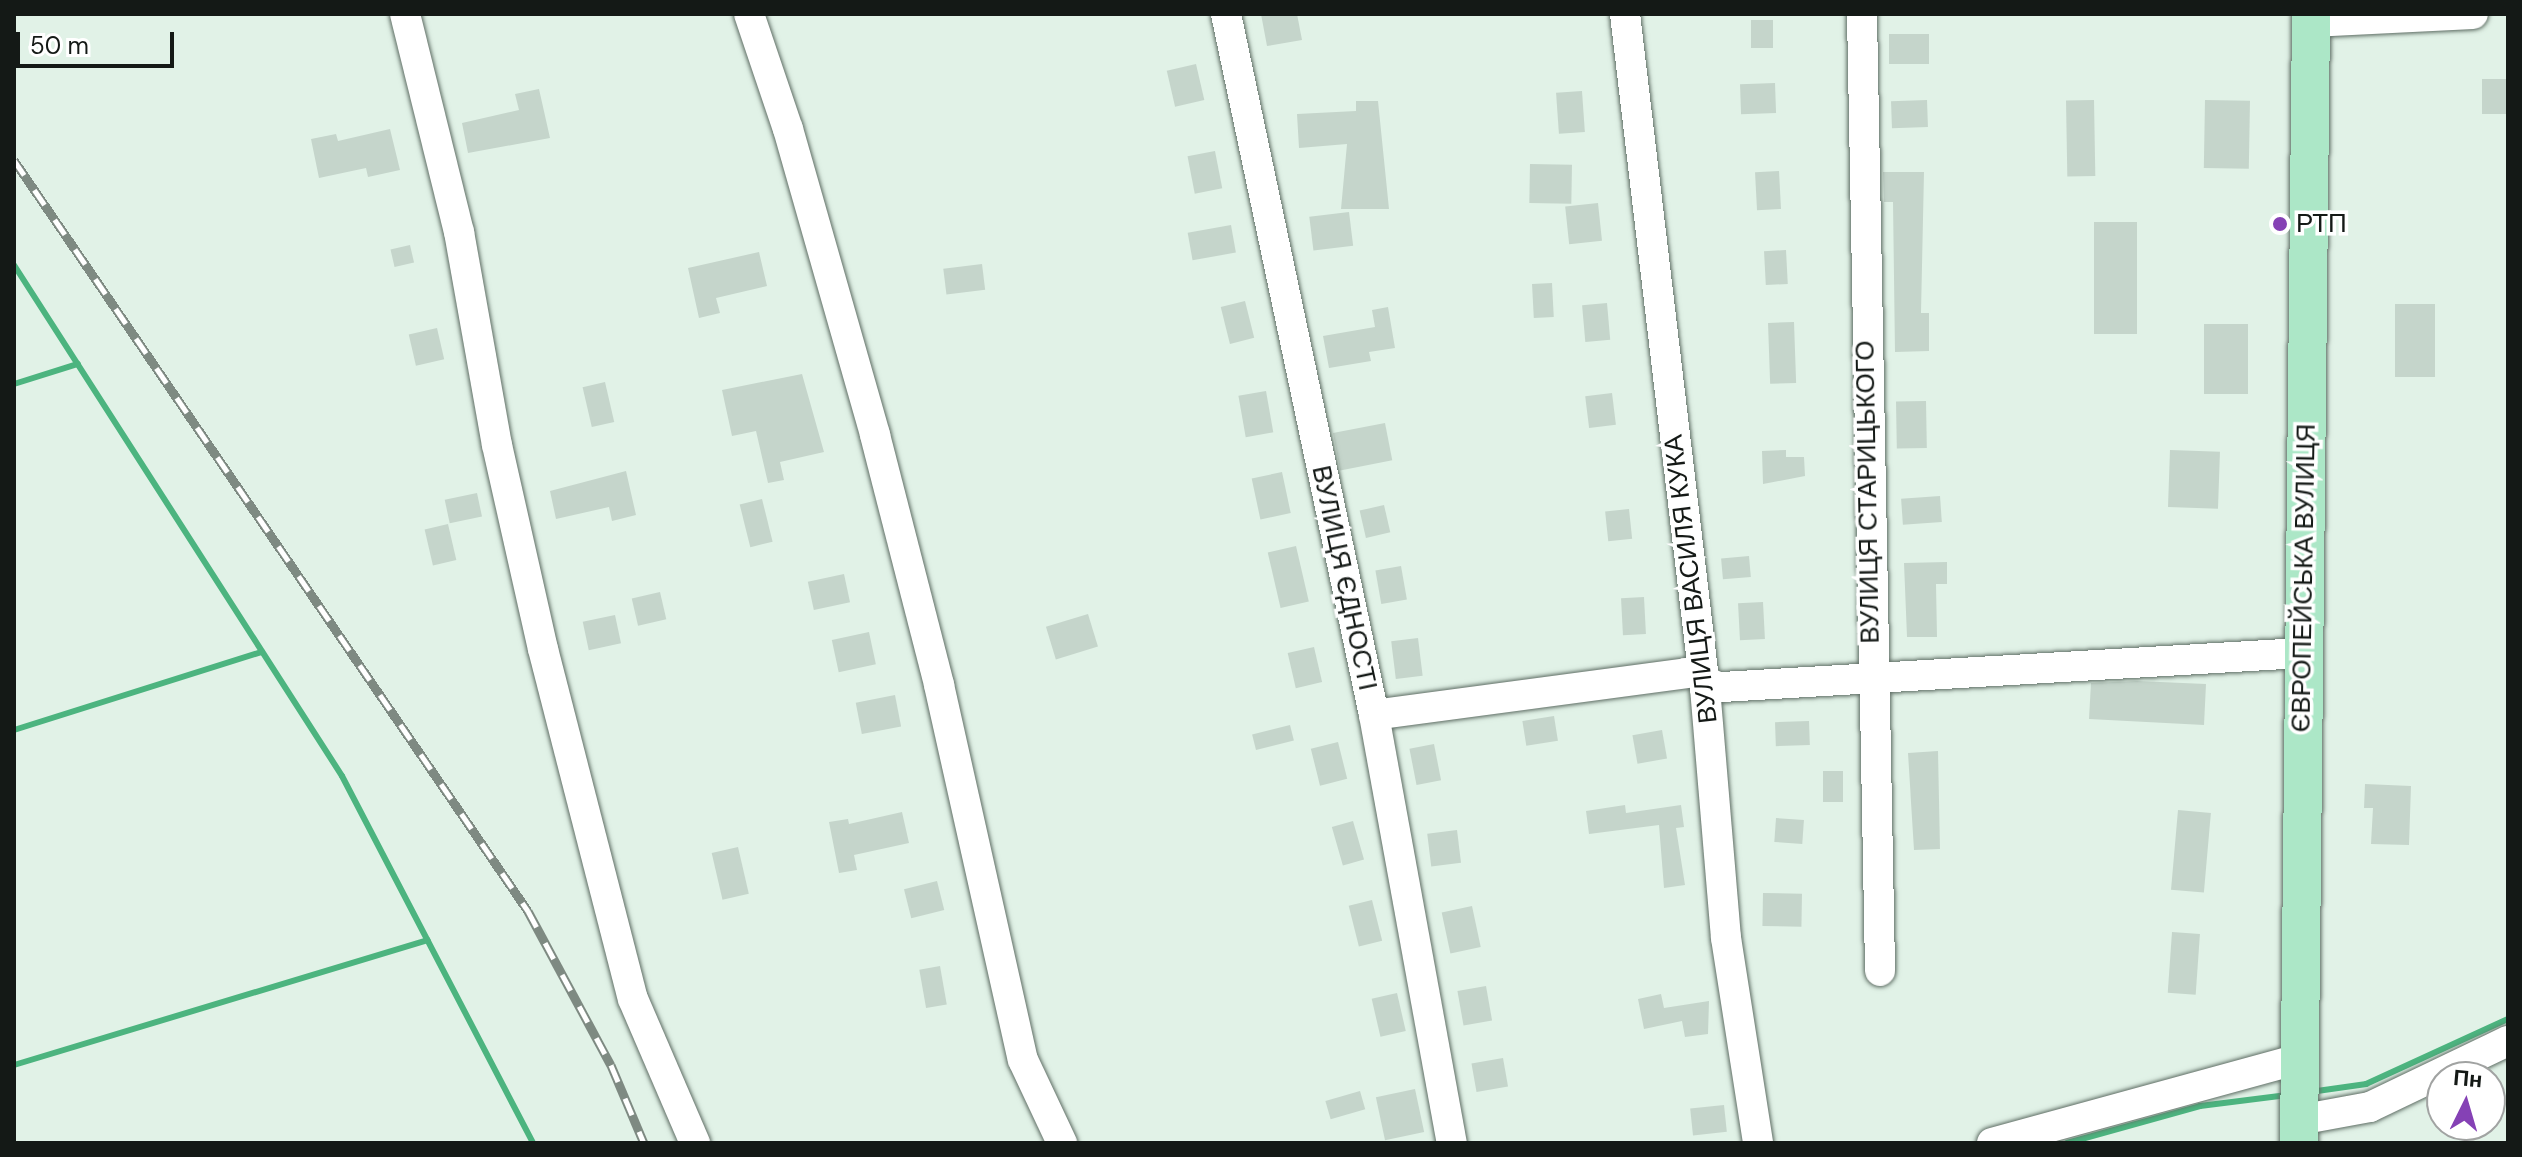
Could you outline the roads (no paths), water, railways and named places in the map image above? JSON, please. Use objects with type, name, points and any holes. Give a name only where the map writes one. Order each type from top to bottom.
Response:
[{"type":"main road","name":"ЄВРОПЕЙСЬКА ВУЛИЦЯ","points":[[2300,1100],[2301,653],[2311,18]]},
{"type":"street","points":[[405,14],[459,232],[497,445],[543,649],[633,999],[695,1143]]},
{"type":"street","points":[[749,14],[788,129],[875,435],[939,685],[1023,1060],[1062,1143]]},
{"type":"street","name":"ВУЛИЦЯ ЄДНОСТІ","points":[[1226,14],[1374,715],[1452,1143]]},
{"type":"street","name":"ВУЛИЦЯ ВАСИЛЯ КУКА","points":[[1625,14],[1704,680],[1726,938],[1758,1143]]},
{"type":"street","name":"ВУЛИЦЯ СТАРИЦЬКОГО","points":[[1862,14],[1871,681],[1880,971]]},
{"type":"street","points":[[2311,18],[2473,14]]},
{"type":"street","points":[[1374,715],[1704,680],[1871,681],[2301,653]]},
{"type":"street","points":[[1992,1143],[2300,1100],[2370,1107],[2508,1041]]},
{"type":"waterway","points":[[14,265],[342,776],[533,1143]]},
{"type":"waterway","points":[[14,384],[78,364]]},
{"type":"waterway","points":[[14,730],[262,652]]},
{"type":"waterway","points":[[14,1065],[427,940]]},
{"type":"waterway","points":[[2310,1092],[2366,1084],[2508,1019]]},
{"type":"waterway","points":[[2067,1143],[2200,1106],[2287,1095]]},
{"type":"railway","points":[[14,160],[528,911],[611,1065],[644,1143]]},
{"type":"place","name":"РТП","points":[[2280,224]]}]
